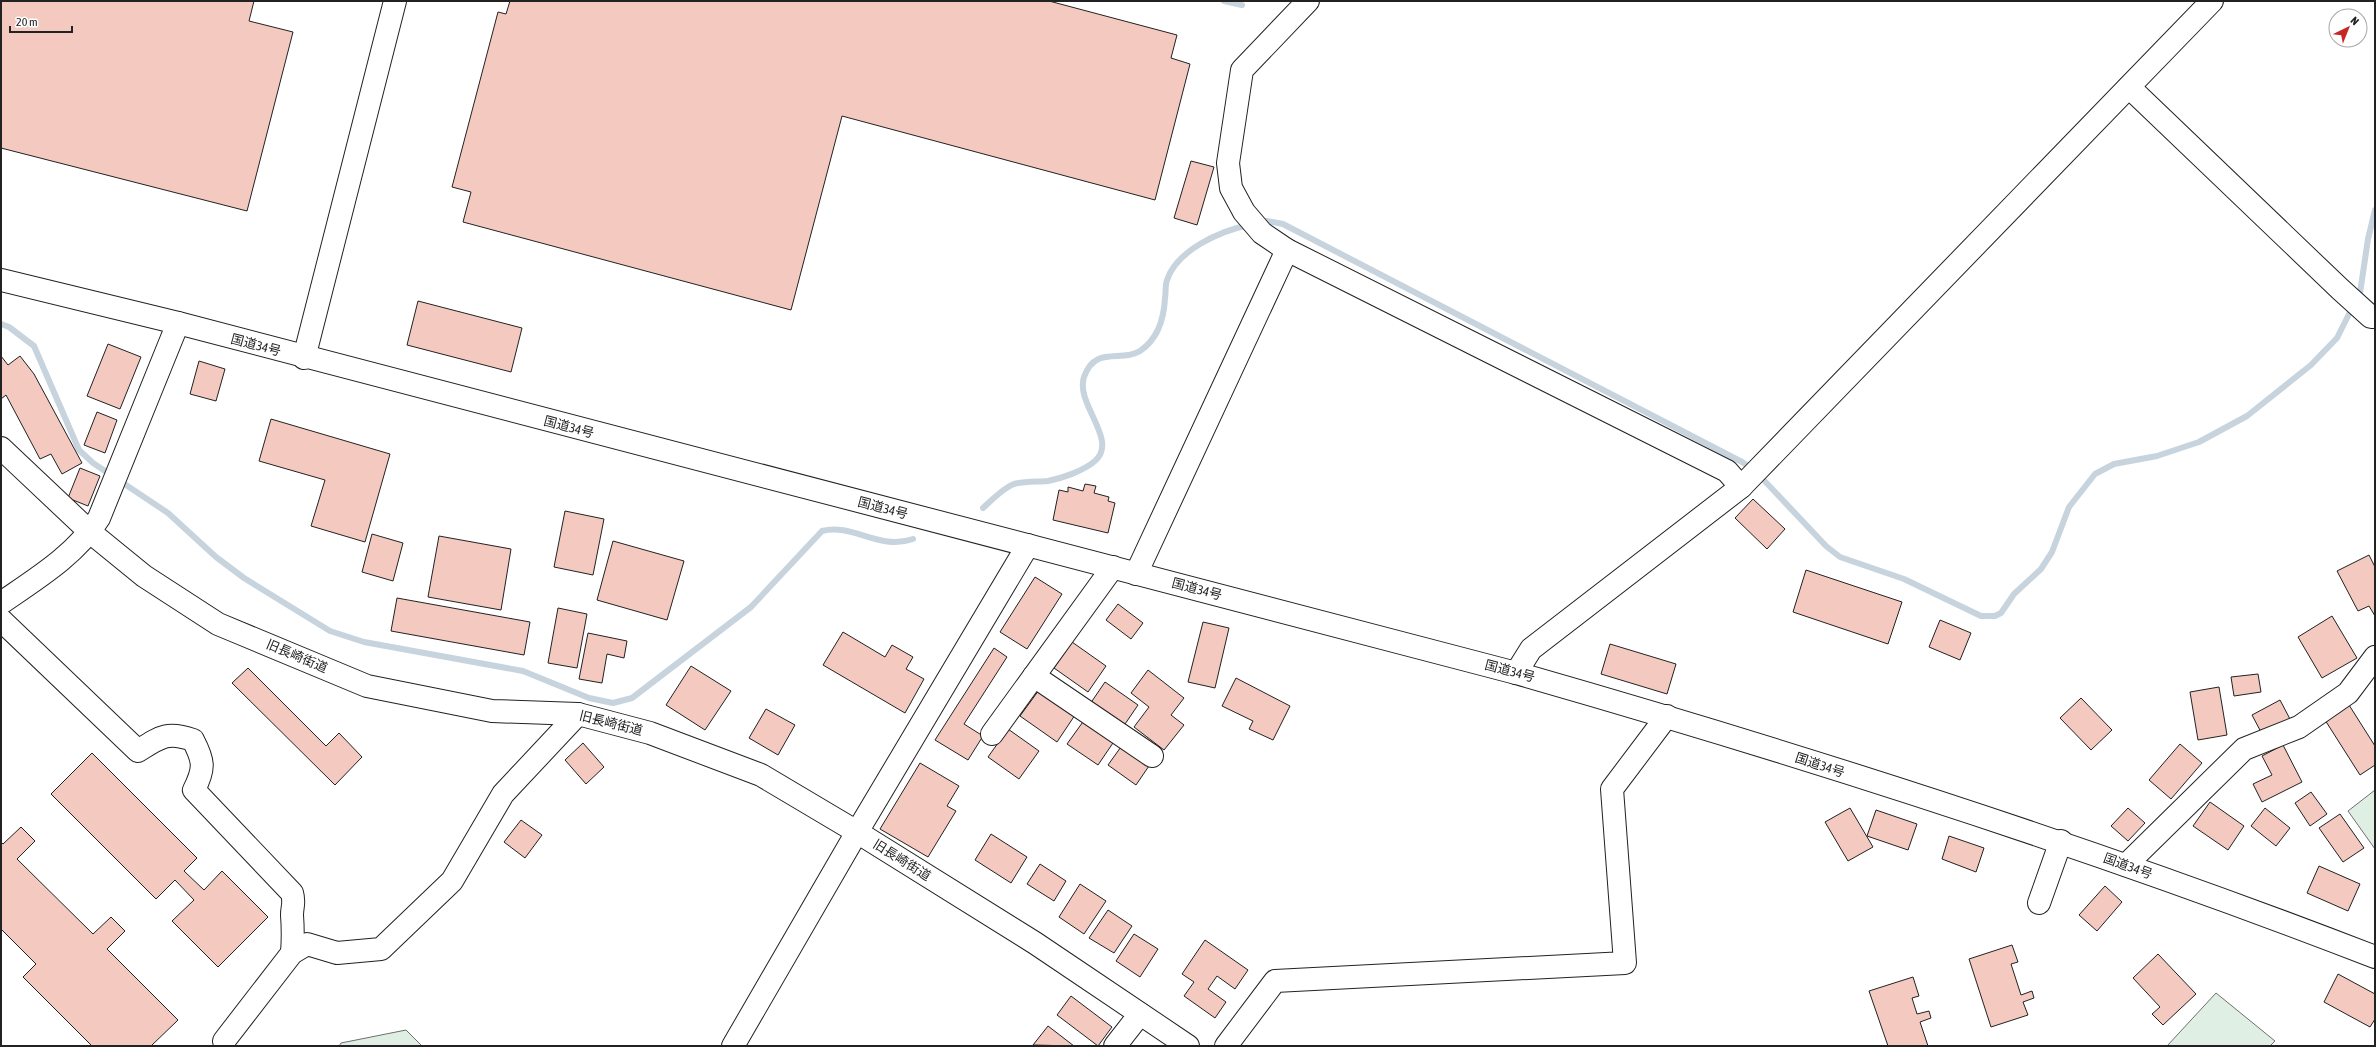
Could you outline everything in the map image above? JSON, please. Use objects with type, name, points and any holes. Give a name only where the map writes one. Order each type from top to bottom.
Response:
[{"type":"main road","points":[[304,358],[395,1]]},
{"type":"main road","points":[[1308,1],[1242,70],[1228,163],[1231,188],[1244,212],[1262,233],[1287,250],[1727,471],[1741,487]]},
{"type":"main road","points":[[1516,673],[1531,649],[1741,487],[2212,1]]},
{"type":"main road","points":[[2129,87],[2340,289],[2373,317]]},
{"type":"main road","points":[[1136,574],[1287,250]]},
{"type":"main road","name":"国道34号","points":[[1,280],[178,323],[304,358],[1113,567],[1516,673],[1667,716],[2062,841],[2375,956]]},
{"type":"main road","points":[[1,602],[41,576],[90,532],[99,518],[178,323]]},
{"type":"main road","name":"旧長崎街道","points":[[1,448],[90,532],[144,576],[218,624],[367,686],[492,711],[578,714],[650,733],[760,775],[857,832],[1035,944],[1188,1046]]},
{"type":"main road","points":[[733,1046],[857,832],[1028,545]]},
{"type":"main road","points":[[992,734],[1113,567]]},
{"type":"main road","points":[[1,620],[138,751],[157,739],[176,734],[193,740],[203,759],[201,775],[194,790],[292,893],[295,903],[292,913],[294,926],[292,953]]},
{"type":"main road","points":[[2126,865],[2244,749],[2299,727],[2348,694],[2375,657]]},
{"type":"main road","points":[[1034,676],[1152,756]]},
{"type":"main road","points":[[224,1041],[292,953],[307,944],[337,953],[381,949],[452,881],[503,794],[578,714]]},
{"type":"main road","points":[[1226,1046],[1275,980],[1625,963],[1612,789],[1667,716]]},
{"type":"main road","points":[[2039,903],[2062,841]]},
{"type":"main road","points":[[1115,1046],[1140,1014]]},
{"type":"green space","points":[[2375,790],[2375,849],[2348,811]]},
{"type":"green space","points":[[2216,993],[2275,1041],[2270,1046],[2167,1046]]},
{"type":"green space","points":[[406,1030],[422,1046],[339,1046],[341,1043]]},
{"type":"building","points":[[1,1],[254,1],[249,21],[293,32],[247,211],[1,148]]},
{"type":"building","points":[[510,1],[1049,1],[1177,35],[1171,58],[1190,64],[1155,200],[842,116],[791,310],[463,222],[471,192],[452,187],[498,12],[506,14]]},
{"type":"building","points":[[1191,161],[1214,167],[1197,225],[1174,218]]},
{"type":"building","points":[[418,301],[522,328],[511,372],[407,345]]},
{"type":"building","points":[[108,344],[141,357],[120,409],[87,396]]},
{"type":"building","points":[[1,356],[8,365],[20,356],[34,374],[82,463],[62,474],[51,454],[40,459],[6,395],[1,399]]},
{"type":"building","points":[[199,361],[225,369],[216,401],[190,394]]},
{"type":"building","points":[[97,412],[117,420],[105,453],[84,445]]},
{"type":"building","points":[[271,419],[390,454],[365,542],[311,526],[325,480],[259,461]]},
{"type":"building","points":[[80,468],[100,476],[88,506],[68,498]]},
{"type":"building","points":[[1085,484],[1096,486],[1094,493],[1109,497],[1108,501],[1115,503],[1108,533],[1053,520],[1059,490],[1068,492],[1068,487],[1083,491]]},
{"type":"building","points":[[1753,499],[1785,529],[1767,549],[1735,518]]},
{"type":"building","points":[[565,511],[604,519],[593,575],[554,567]]},
{"type":"building","points":[[372,534],[403,543],[393,581],[362,572]]},
{"type":"building","points":[[439,536],[511,549],[501,610],[428,597]]},
{"type":"building","points":[[613,541],[684,561],[667,620],[597,600]]},
{"type":"building","points":[[2369,555],[2375,567],[2375,616],[2369,606],[2358,611],[2337,571]]},
{"type":"building","points":[[1806,570],[1902,602],[1888,644],[1793,612]]},
{"type":"building","points":[[1035,577],[1062,594],[1027,649],[1000,632]]},
{"type":"building","points":[[397,598],[530,622],[524,655],[391,631]]},
{"type":"building","points":[[1118,604],[1143,623],[1131,639],[1106,620]]},
{"type":"building","points":[[558,608],[587,614],[577,668],[548,663]]},
{"type":"building","points":[[2332,616],[2357,658],[2322,678],[2298,637]]},
{"type":"building","points":[[1940,620],[1971,633],[1960,660],[1929,647]]},
{"type":"building","points":[[1203,622],[1229,628],[1215,688],[1188,682]]},
{"type":"building","points":[[843,632],[885,657],[892,645],[913,657],[906,669],[924,679],[905,713],[823,665]]},
{"type":"building","points":[[588,633],[627,641],[624,658],[607,654],[602,683],[579,679]]},
{"type":"building","points":[[1072,642],[1106,666],[1088,692],[1054,668]]},
{"type":"building","points":[[1610,644],[1676,664],[1667,694],[1601,674]]},
{"type":"building","points":[[994,648],[1007,657],[964,724],[983,736],[968,760],[935,740]]},
{"type":"building","points":[[691,666],[731,691],[705,730],[666,705]]},
{"type":"building","points":[[248,668],[326,746],[339,733],[362,757],[335,785],[232,683]]},
{"type":"building","points":[[1148,670],[1184,698],[1171,715],[1184,725],[1164,750],[1134,727],[1149,707],[1131,693]]},
{"type":"building","points":[[2258,674],[2261,692],[2234,696],[2231,677]]},
{"type":"building","points":[[1236,678],[1290,706],[1273,740],[1249,729],[1253,721],[1222,706]]},
{"type":"building","points":[[1105,682],[1138,705],[1123,727],[1090,704]]},
{"type":"building","points":[[2219,687],[2227,735],[2198,740],[2190,692]]},
{"type":"building","points":[[1039,690],[1075,715],[1057,742],[1020,716]]},
{"type":"building","points":[[2081,698],[2112,730],[2091,750],[2060,718]]},
{"type":"building","points":[[2280,700],[2290,719],[2262,734],[2252,715]]},
{"type":"building","points":[[2349,705],[2375,746],[2375,765],[2360,775],[2325,720]]},
{"type":"building","points":[[766,709],[795,725],[778,755],[749,738]]},
{"type":"building","points":[[1085,719],[1115,740],[1098,765],[1067,744]]},
{"type":"building","points":[[1008,729],[1039,751],[1019,779],[988,757]]},
{"type":"building","points":[[583,743],[604,767],[586,784],[565,760]]},
{"type":"building","points":[[1123,744],[1151,763],[1136,785],[1108,765]]},
{"type":"building","points":[[2180,744],[2202,763],[2171,799],[2149,780]]},
{"type":"building","points":[[2283,745],[2302,782],[2262,802],[2253,784],[2272,775],[2262,756]]},
{"type":"building","points":[[92,753],[197,858],[184,871],[204,890],[222,871],[268,917],[218,967],[172,921],[194,900],[175,880],[156,899],[51,794]]},
{"type":"building","points":[[920,763],[959,786],[947,806],[956,811],[928,857],[880,829]]},
{"type":"building","points":[[2311,792],[2327,814],[2310,826],[2295,803]]},
{"type":"building","points":[[2210,802],[2244,826],[2228,850],[2193,826]]},
{"type":"building","points":[[1850,808],[1873,847],[1848,861],[1825,822]]},
{"type":"building","points":[[2128,808],[2145,823],[2128,841],[2111,826]]},
{"type":"building","points":[[2265,808],[2290,828],[2276,846],[2251,826]]},
{"type":"building","points":[[1876,810],[1917,824],[1908,850],[1867,836]]},
{"type":"building","points":[[2340,814],[2364,848],[2343,862],[2319,828]]},
{"type":"building","points":[[521,820],[542,835],[525,858],[504,842]]},
{"type":"building","points":[[21,827],[35,841],[17,859],[93,934],[111,917],[125,931],[107,949],[178,1020],[151,1046],[92,1046],[23,977],[36,964],[1,929],[1,842],[3,844]]},
{"type":"building","points":[[991,834],[1027,857],[1011,883],[975,860]]},
{"type":"building","points":[[1949,836],[1984,848],[1976,872],[1942,859]]},
{"type":"building","points":[[1040,864],[1066,881],[1054,901],[1027,884]]},
{"type":"building","points":[[2319,866],[2360,884],[2348,911],[2307,893]]},
{"type":"building","points":[[1080,884],[1106,901],[1084,934],[1059,917]]},
{"type":"building","points":[[2105,886],[2122,902],[2097,931],[2079,915]]},
{"type":"building","points":[[1108,910],[1132,926],[1114,953],[1089,938]]},
{"type":"building","points":[[1134,934],[1158,949],[1140,977],[1116,961]]},
{"type":"building","points":[[1205,940],[1248,970],[1235,989],[1217,976],[1208,989],[1226,1002],[1215,1018],[1184,996],[1194,982],[1182,974]]},
{"type":"building","points":[[2012,945],[2018,962],[2011,964],[2021,995],[2032,991],[2034,998],[2023,1002],[2028,1015],[1991,1027],[1969,959]]},
{"type":"building","points":[[2158,954],[2196,994],[2163,1025],[2152,1014],[2160,1007],[2133,978]]},
{"type":"building","points":[[2338,974],[2375,994],[2375,1019],[2370,1027],[2324,1002]]},
{"type":"building","points":[[1913,977],[1919,996],[1912,998],[1917,1014],[1929,1011],[1931,1018],[1920,1022],[1928,1046],[1888,1046],[1869,991]]},
{"type":"building","points":[[1071,996],[1112,1027],[1098,1046],[1057,1015]]},
{"type":"building","points":[[1048,1026],[1074,1046],[1033,1045]]},
{"type":"waterway","points":[[1224,1],[1242,5]]},
{"type":"waterway","points":[[2357,298],[2360,293],[2368,239],[2375,210]]},
{"type":"waterway","points":[[1258,223],[1267,221],[1283,224],[1742,462],[1752,469]]},
{"type":"waterway","points":[[983,508],[1002,491],[1014,484],[1048,481],[1060,478],[1073,474],[1095,461],[1101,452],[1102,443],[1100,432],[1085,399],[1083,388],[1084,377],[1089,367],[1095,361],[1102,358],[1133,354],[1146,346],[1159,328],[1163,313],[1166,284],[1172,269],[1190,251],[1213,237],[1249,225]]},
{"type":"waterway","points":[[1759,475],[1826,546],[1840,557],[1904,579],[1981,616],[1995,616],[2001,613],[2014,594],[2041,569],[2052,552],[2069,507],[2095,474],[2114,464],[2157,456],[2199,442],[2247,416],[2311,365],[2337,338],[2353,306]]},
{"type":"waterway","points":[[1,324],[9,327],[34,346],[79,450],[93,463],[168,513],[216,557],[244,578],[330,631],[364,642],[523,671],[589,698],[613,703],[632,698],[751,607],[822,531],[845,531],[889,542],[901,542],[913,539]]}]
